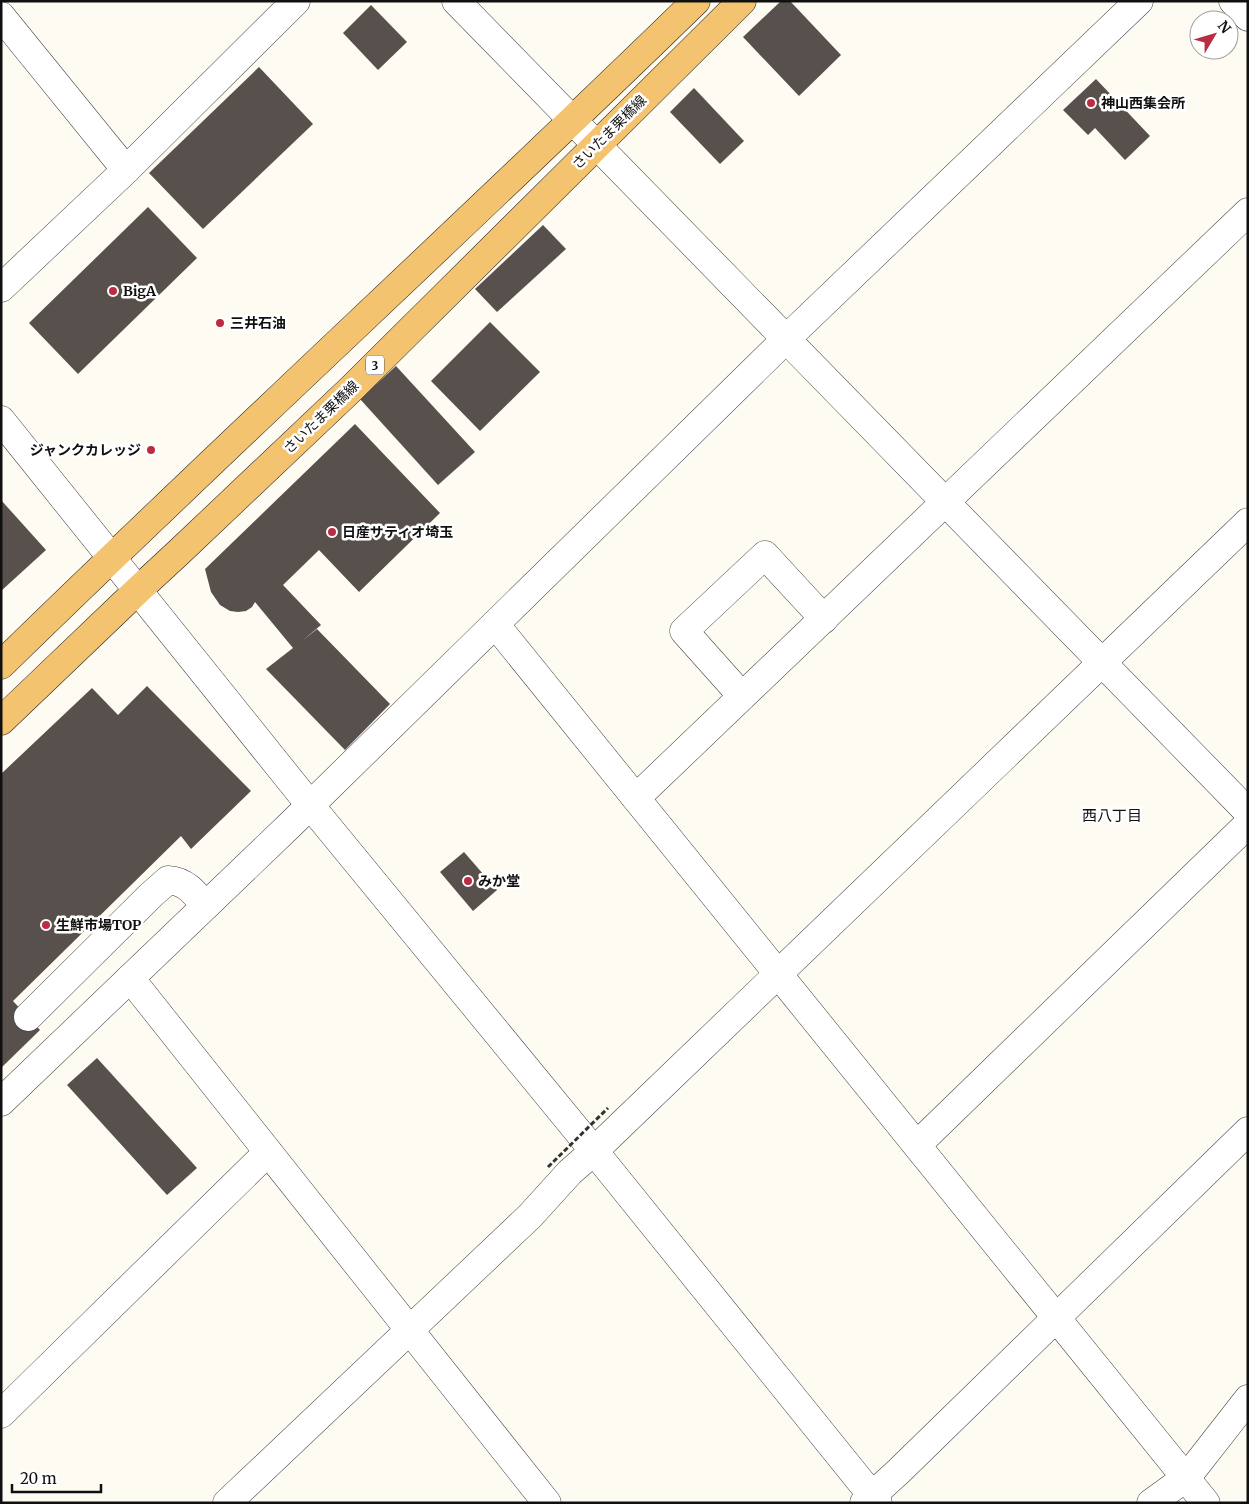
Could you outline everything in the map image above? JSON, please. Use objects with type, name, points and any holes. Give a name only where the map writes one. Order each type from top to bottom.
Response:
[{"type":"main road","points":[[1,665],[111,557],[572,121],[696,1]]},
{"type":"main road","name":"さいたま栗橋線","points":[[1,721],[351,389],[742,1]]},
{"type":"street","points":[[1,288],[126,170],[296,1]]},
{"type":"street","points":[[456,1],[1248,812]]},
{"type":"street","points":[[1,1102],[310,805],[785,340],[1139,1]]},
{"type":"street","points":[[1233,1],[1248,17]]},
{"type":"street","points":[[1,16],[126,170]]},
{"type":"street","points":[[636,798],[1248,212]]},
{"type":"street","points":[[1,420],[310,805],[594,1151],[871,1500],[1248,1131]]},
{"type":"street","points":[[226,1503],[530,1216],[570,1172],[779,974],[1248,522]]},
{"type":"street","points":[[742,696],[684,631],[765,555],[824,619]]},
{"type":"street","points":[[495,624],[1187,1477],[1206,1503]]},
{"type":"street","points":[[917,1145],[1248,824]]},
{"type":"street","points":[[28,1017],[168,880],[176,880],[191,888],[205,906]]},
{"type":"street","points":[[130,978],[545,1502]]},
{"type":"street","points":[[1,1414],[268,1152]]},
{"type":"street","points":[[1151,1503],[1187,1477],[1248,1399]]},
{"type":"path","points":[[548,1167],[608,1108]]},
{"type":"building","points":[[781,1],[790,1],[841,55],[799,96],[743,37]]},
{"type":"building","points":[[371,5],[407,42],[378,70],[343,33]]},
{"type":"building","points":[[259,67],[313,124],[203,229],[149,173]]},
{"type":"building","points":[[1096,79],[1150,136],[1125,160],[1095,128],[1088,135],[1063,110]]},
{"type":"building","points":[[694,88],[744,141],[720,164],[670,112]]},
{"type":"building","name":"BigA","points":[[148,207],[197,258],[78,374],[29,323]]},
{"type":"building","points":[[543,225],[566,249],[497,312],[475,289]]},
{"type":"building","points":[[490,322],[540,372],[480,431],[431,381]]},
{"type":"building","points":[[396,366],[475,452],[438,485],[360,399]]},
{"type":"building","name":"日産サティオ埼玉","points":[[355,424],[440,513],[359,592],[319,550],[283,585],[321,625],[302,641],[317,629],[390,704],[345,750],[266,669],[293,648],[255,602],[246,611],[238,612],[230,611],[220,605],[211,592],[205,569]]},
{"type":"building","points":[[1,500],[46,550],[1,591]]},
{"type":"building","name":"生鮮市場TOP","points":[[147,686],[251,791],[191,849],[181,836],[13,1001],[40,1030],[1,1068],[1,774],[92,688],[118,715]]},
{"type":"building","name":"みか堂","points":[[464,852],[497,890],[473,911],[440,872]]},
{"type":"building","points":[[97,1058],[197,1168],[167,1195],[67,1085]]},
{"type":"place","name":"神山西集会所","points":[[1091,103]]},
{"type":"place","name":"BigA","points":[[113,291]]},
{"type":"place","name":"三井石油","points":[[220,323]]},
{"type":"place","name":"ジャンクカレッジ","points":[[151,450]]},
{"type":"place","name":"日産サティオ埼玉","points":[[332,532]]},
{"type":"place","name":"みか堂","points":[[468,881]]},
{"type":"place","name":"生鮮市場TOP","points":[[46,925]]},
{"type":"district","name":"西八丁目","points":[[1112,815]]}]
